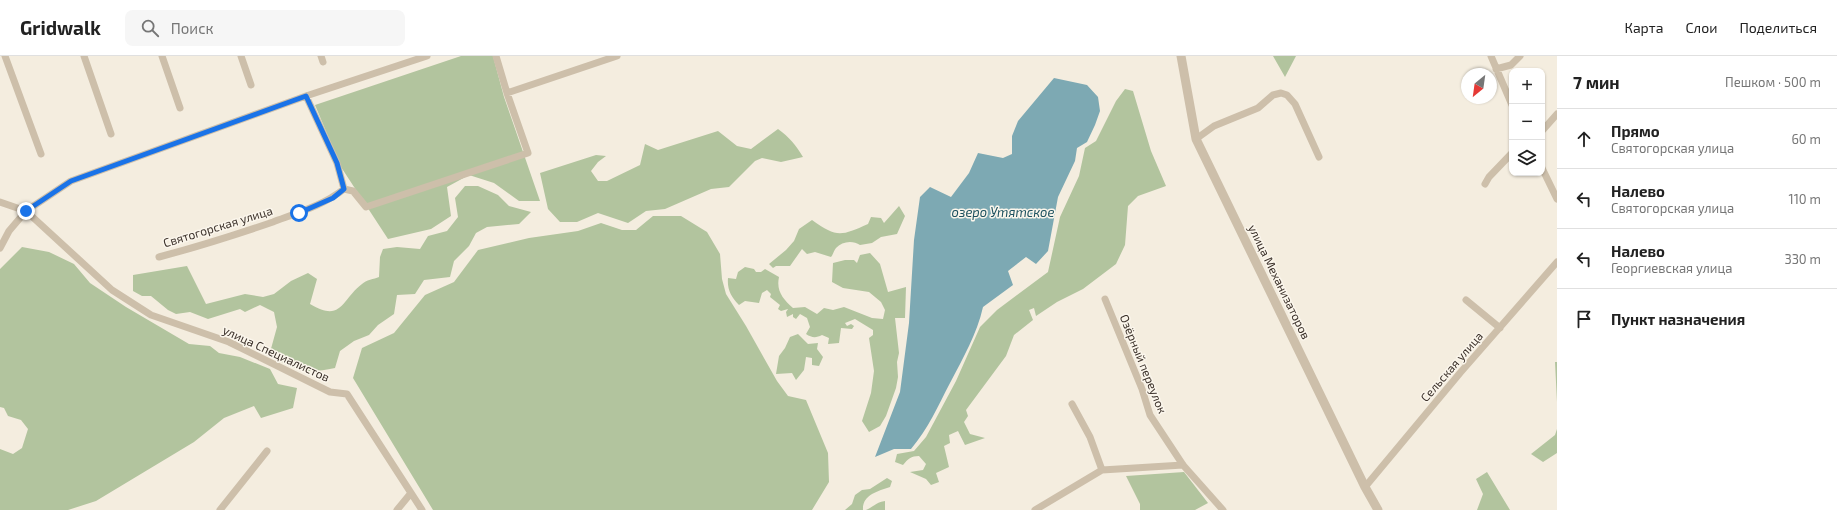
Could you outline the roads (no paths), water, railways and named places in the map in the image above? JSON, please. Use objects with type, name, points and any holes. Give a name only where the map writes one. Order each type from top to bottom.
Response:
[{"type":"street","points":[[5,56],[41,154]]},
{"type":"street","points":[[84,56],[112,134]]},
{"type":"street","points":[[162,56],[180,108]]},
{"type":"street","points":[[241,56],[251,85]]},
{"type":"street","points":[[0,248],[8,231],[26,211],[71,181],[306,96],[427,56]]},
{"type":"street","points":[[306,96],[337,163],[344,189],[353,191],[366,207],[528,152],[507,93],[496,56]]},
{"type":"street","points":[[507,93],[617,56]]},
{"type":"street","name":"улица Механизаторов","points":[[1181,56],[1196,139],[1365,487],[1378,510]]},
{"type":"street","points":[[1491,56],[1496,68]]},
{"type":"street","points":[[1497,69],[1511,65],[1520,56]]},
{"type":"street","points":[[1497,71],[1512,104]]},
{"type":"street","points":[[1196,139],[1214,126],[1258,108],[1273,95],[1280,93],[1287,95],[1295,104],[1319,157]]},
{"type":"street","points":[[1545,128],[1557,114]]},
{"type":"street","points":[[1485,184],[1489,176],[1509,156]]},
{"type":"street","points":[[1545,174],[1557,199]]},
{"type":"street","name":"Святогорская улица","points":[[159,257],[228,238],[299,213],[333,198],[344,189]]},
{"type":"street","points":[[0,202],[26,211]]},
{"type":"street","name":"улица Специалистов","points":[[26,211],[112,290],[151,315],[229,342],[330,392],[347,394],[422,510]]},
{"type":"street","name":"Сельская улица","points":[[1365,487],[1460,373],[1557,262]]},
{"type":"street","name":"Озёрный переулок","points":[[1105,299],[1150,415],[1183,465],[1223,510]]},
{"type":"street","points":[[1466,300],[1500,328]]},
{"type":"street","points":[[1072,404],[1090,437],[1102,470]]},
{"type":"street","points":[[220,510],[267,451]]},
{"type":"street","points":[[1035,510],[1102,470],[1183,465]]},
{"type":"street","points":[[397,510],[411,493]]},
{"type":"water","name":"озеро Утятское","points":[[1054,78],[1087,85],[1098,97],[1100,111],[1087,142],[1077,148],[1075,161],[1058,197],[1048,251],[1036,264],[1026,257],[1008,271],[1013,285],[983,307],[977,327],[965,355],[923,433],[911,449],[894,449],[875,457],[900,392],[909,323],[914,240],[920,197],[930,187],[951,197],[969,173],[978,153],[1003,158],[1012,154],[1012,136],[1018,121]]}]
